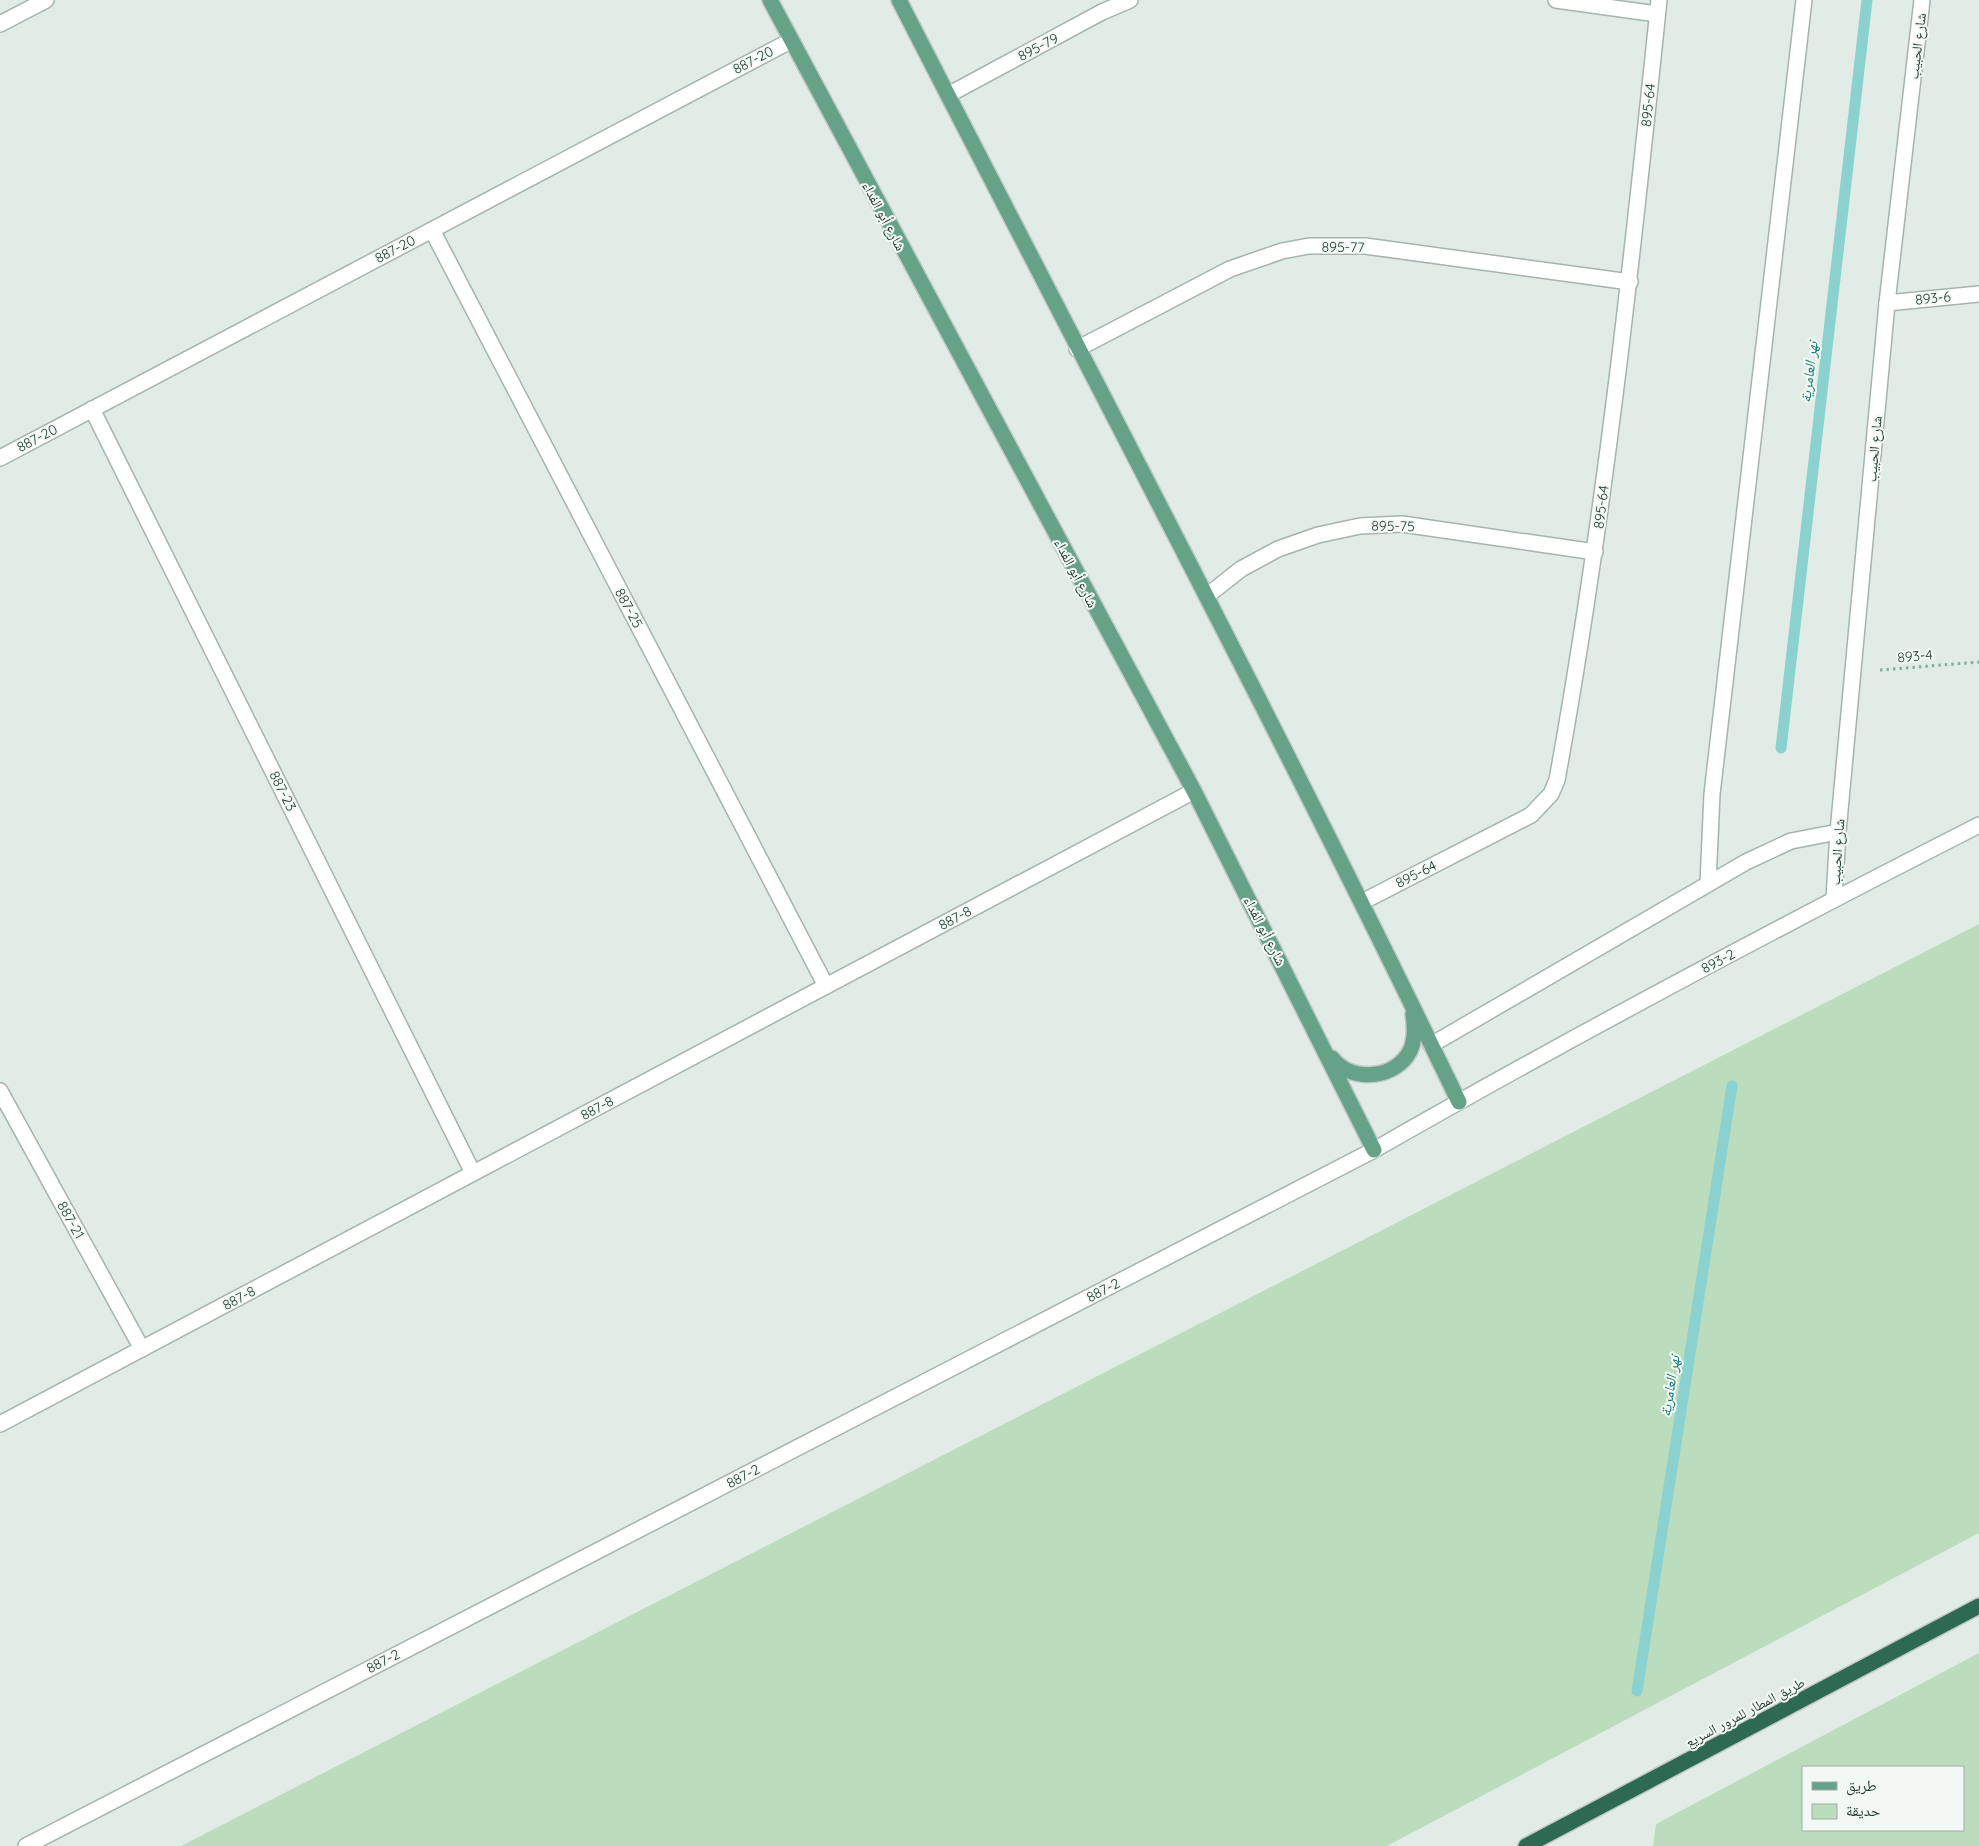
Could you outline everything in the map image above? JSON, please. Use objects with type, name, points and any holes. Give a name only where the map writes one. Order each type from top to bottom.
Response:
[{"type":"highway","name":"طريق المطار للمرور السريع","points":[[1526,1846],[1979,1606]]},
{"type":"main road","name":"شارع أبو الفداء","points":[[770,0],[790,41],[1194,792],[1374,1150]]},
{"type":"main road","points":[[899,0],[1077,349],[1208,595],[1362,902],[1459,1102]]},
{"type":"main road","points":[[1322,1045],[1337,1064],[1350,1072],[1364,1075],[1378,1074],[1393,1068],[1407,1056],[1414,1038],[1411,1004]]},
{"type":"street","points":[[0,24],[46,0]]},
{"type":"street","name":"895-79","points":[[948,95],[1102,12],[1130,0]]},
{"type":"street","points":[[1556,0],[1658,7]]},
{"type":"street","points":[[1708,883],[1712,794],[1804,0]]},
{"type":"street","name":"شارع الحبيب","points":[[1834,898],[1838,832],[1887,303],[1922,0]]},
{"type":"street","name":"895-64","points":[[1362,902],[1532,815],[1551,794],[1557,780],[1595,552],[1630,282],[1658,7]]},
{"type":"street","name":"887-20","points":[[0,458],[790,41]]},
{"type":"street","name":"887-25","points":[[432,230],[826,986]]},
{"type":"street","name":"895-77","points":[[1077,349],[1230,269],[1255,258],[1309,246],[1365,246],[1630,282]]},
{"type":"street","name":"893-6","points":[[1887,303],[1979,294]]},
{"type":"street","name":"887-23","points":[[92,409],[473,1173]]},
{"type":"street","name":"895-75","points":[[1208,595],[1242,569],[1278,549],[1318,535],[1360,526],[1402,524],[1595,552]]},
{"type":"street","name":"887-8","points":[[0,1424],[1194,792]]},
{"type":"street","name":"893-2","points":[[1459,1102],[1834,898],[1979,825]]},
{"type":"street","points":[[1431,1045],[1708,883],[1790,841],[1838,832]]},
{"type":"street","name":"887-21","points":[[0,1091],[142,1349]]},
{"type":"street","name":"887-2","points":[[26,1846],[1374,1150],[1459,1102]]},
{"type":"path","name":"893-4","points":[[1853,672],[1979,662]]},
{"type":"green space","points":[[1979,924],[1979,1533],[1387,1846],[181,1846]]},
{"type":"green space","points":[[1979,1653],[1979,1846],[1653,1846],[1656,1824]]},
{"type":"waterway","name":"نهر العامرية","points":[[1781,748],[1867,0]]},
{"type":"waterway","name":"نهر العامرية","points":[[1637,1691],[1732,1086]]}]
